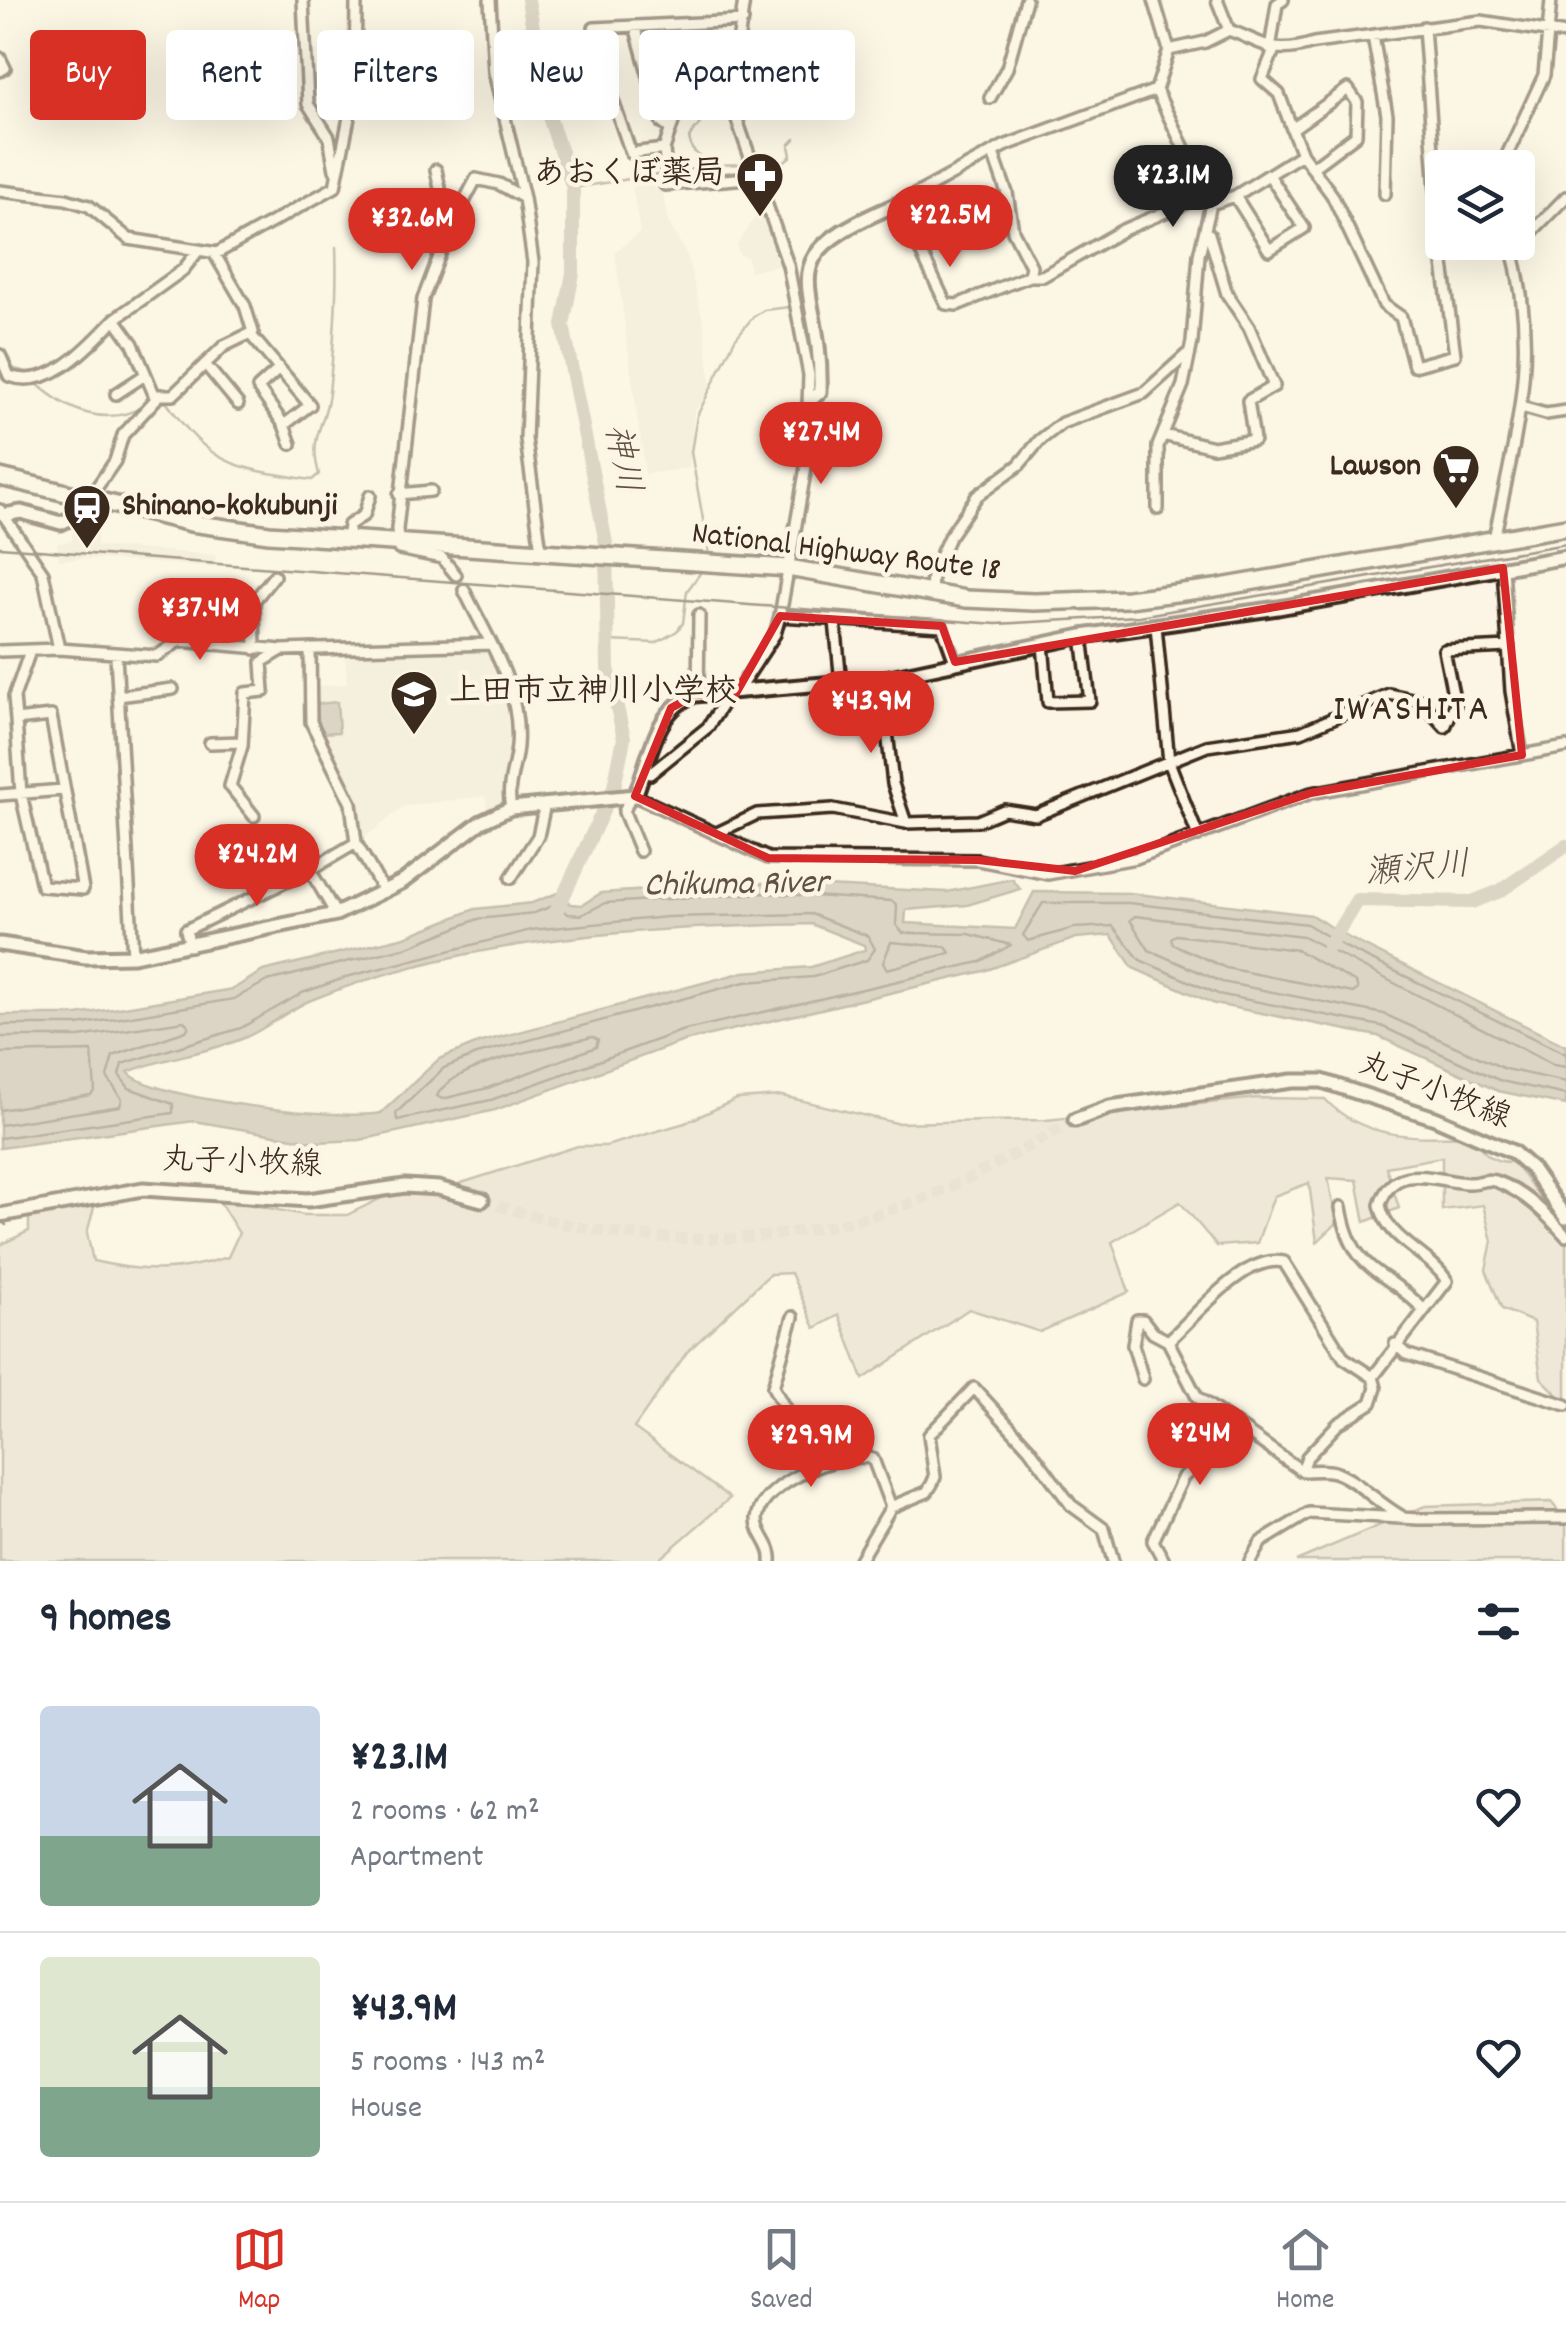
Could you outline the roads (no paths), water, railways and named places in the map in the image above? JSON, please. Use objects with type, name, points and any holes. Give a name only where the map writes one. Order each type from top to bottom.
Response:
[{"type":"highway","name":"National Highway Route 18","points":[[0,477],[191,523],[398,544],[788,568],[930,594],[1034,602],[1128,598],[1310,573],[1566,527]]},
{"type":"street","points":[[303,0],[308,104],[328,137],[336,178]]},
{"type":"street","points":[[0,192],[66,199],[89,206],[129,238],[214,253],[335,187],[355,88],[356,0]]},
{"type":"street","points":[[490,0],[494,72],[524,198],[534,298],[526,467],[545,552]]},
{"type":"street","points":[[742,30],[744,0]]},
{"type":"street","points":[[990,98],[1012,54],[1026,0]]},
{"type":"street","points":[[1154,0],[1168,50],[1156,90],[1209,199],[1208,232],[1226,294],[1249,327],[1274,386],[1248,401],[1254,440],[1212,447],[1163,435]]},
{"type":"street","points":[[1218,0],[1229,30],[1272,50],[1481,21],[1566,34]]},
{"type":"street","points":[[1283,0],[1277,4],[1272,50],[1262,79],[1279,94],[1302,154],[1332,195],[1384,305],[1400,317],[1414,366],[1455,355],[1439,233],[1424,28]]},
{"type":"street","points":[[1509,150],[1544,74],[1551,0]]},
{"type":"street","points":[[664,149],[631,153],[595,49],[594,28],[744,21]]},
{"type":"street","points":[[635,26],[662,123],[670,130]]},
{"type":"street","points":[[1168,50],[1204,42],[1229,30]]},
{"type":"street","points":[[1373,36],[1387,115],[1385,194]]},
{"type":"street","points":[[0,58],[5,68],[0,70]]},
{"type":"street","points":[[1292,129],[1348,89],[1357,102],[1356,135],[1312,168]]},
{"type":"street","points":[[810,400],[820,392],[822,362],[807,291],[811,264],[836,233],[993,152],[1156,90]]},
{"type":"street","points":[[673,120],[664,149],[665,185],[759,177]]},
{"type":"street","points":[[645,772],[650,774],[708,727],[775,634],[806,467],[810,375],[788,265],[738,120]]},
{"type":"street","points":[[993,152],[1007,192],[1013,232],[1031,266],[1029,276]]},
{"type":"street","points":[[898,204],[946,304],[958,305],[1029,276],[1043,276],[1123,230],[1209,199],[1235,196],[1302,154]]},
{"type":"street","points":[[436,170],[448,230]]},
{"type":"street","points":[[1235,196],[1269,250],[1304,228],[1269,174]]},
{"type":"street","points":[[456,575],[442,558],[405,553],[398,544],[400,494],[424,299],[448,230],[476,179],[499,184],[524,198]]},
{"type":"street","points":[[1535,225],[1566,197]]},
{"type":"street","points":[[1158,509],[1158,446],[1183,385],[1186,355],[1192,342],[1199,255],[1208,232]]},
{"type":"street","points":[[0,355],[4,372],[18,379],[82,356],[115,319],[183,270],[198,251]]},
{"type":"street","points":[[154,395],[173,395],[224,346],[253,332],[244,306],[214,253]]},
{"type":"street","points":[[1494,539],[1521,408],[1527,314],[1514,260]]},
{"type":"street","points":[[2,512],[21,512],[61,523],[73,517],[115,461],[123,435],[146,412],[154,395],[133,344],[115,319]]},
{"type":"street","points":[[250,334],[310,405],[284,425]]},
{"type":"street","points":[[930,594],[932,574],[949,537],[977,496],[1019,465],[1040,440],[1062,424],[1144,393],[1186,355]]},
{"type":"street","points":[[205,364],[238,404]]},
{"type":"street","points":[[279,369],[258,388],[284,425],[291,444]]},
{"type":"street","points":[[116,394],[145,375]]},
{"type":"street","points":[[1521,408],[1546,414],[1566,411]]},
{"type":"street","points":[[400,494],[431,492]]},
{"type":"street","points":[[347,540],[350,525],[364,515],[370,496]]},
{"type":"street","points":[[2,512],[43,573],[58,649]]},
{"type":"street","points":[[640,851],[624,812],[645,772],[660,725],[671,708],[698,695],[881,678],[1082,636],[1566,557]]},
{"type":"street","points":[[1503,568],[1508,647],[1522,755]]},
{"type":"street","points":[[255,649],[254,602],[274,576]]},
{"type":"street","points":[[464,590],[508,676],[517,746],[508,781],[512,808]]},
{"type":"street","points":[[698,695],[699,615]]},
{"type":"street","points":[[780,616],[942,626],[955,662]]},
{"type":"street","points":[[835,621],[840,683]]},
{"type":"street","points":[[1156,626],[1169,762],[1198,836]]},
{"type":"street","points":[[1043,644],[1048,702],[1090,701],[1082,636]]},
{"type":"street","points":[[2,650],[58,649],[157,656],[179,641],[282,650],[491,644]]},
{"type":"street","points":[[715,834],[757,814],[832,809],[906,823],[978,821],[1004,810],[1036,814],[1206,746],[1320,726],[1390,694],[1421,701],[1445,728],[1455,704],[1444,650],[1508,647]]},
{"type":"street","points":[[310,649],[310,722],[351,803],[356,843],[384,892]]},
{"type":"street","points":[[254,816],[230,786],[242,742],[245,693],[264,691],[262,662],[282,650]]},
{"type":"street","points":[[0,730],[16,724],[51,716],[82,889],[42,886],[21,794],[16,724],[14,697],[30,652]]},
{"type":"street","points":[[116,656],[133,956]]},
{"type":"street","points":[[881,678],[894,784],[906,823]]},
{"type":"street","points":[[118,696],[173,689]]},
{"type":"street","points":[[210,744],[242,742]]},
{"type":"street","points":[[0,944],[86,957],[133,956],[336,914],[420,871],[480,822],[512,808],[632,796],[768,858],[978,860],[1048,874],[1107,866],[1311,794],[1566,747]]},
{"type":"street","points":[[0,794],[63,790]]},
{"type":"street","points":[[510,878],[538,836],[546,804]]},
{"type":"street","points":[[190,946],[186,930],[310,870],[356,843]]},
{"type":"street","points":[[310,870],[336,914]]},
{"type":"street","name":"丸子小牧線","points":[[1075,1120],[1110,1107],[1292,1081],[1322,1081],[1435,1118],[1512,1152],[1531,1168],[1566,1218]]},
{"type":"street","points":[[1373,1376],[1448,1281],[1384,1220],[1383,1196],[1388,1185],[1401,1178],[1431,1175],[1467,1183],[1496,1181],[1534,1204],[1566,1236]]},
{"type":"street","name":"丸子小牧線","points":[[1,1215],[143,1190],[308,1200],[404,1186],[438,1188],[482,1200]]},
{"type":"street","points":[[1341,1208],[1346,1239],[1359,1258],[1424,1310]]},
{"type":"street","points":[[1168,1340],[1244,1270],[1267,1258],[1284,1262],[1344,1358],[1373,1376],[1376,1388],[1370,1404],[1338,1424],[1306,1457],[1302,1471]]},
{"type":"street","points":[[794,1317],[773,1387],[816,1466]]},
{"type":"street","points":[[1143,1379],[1134,1346],[1136,1320],[1144,1320],[1153,1333],[1168,1340],[1197,1397],[1241,1430],[1302,1471],[1329,1470],[1342,1474],[1374,1502],[1400,1516]]},
{"type":"street","points":[[1395,1344],[1406,1354],[1566,1405]]},
{"type":"street","points":[[859,1561],[891,1507],[927,1492],[936,1477],[928,1435],[965,1392],[980,1389],[1071,1505],[1104,1529],[1113,1561]]},
{"type":"street","points":[[1164,1561],[1153,1541],[1183,1477],[1241,1430]]},
{"type":"street","points":[[772,1561],[756,1521],[760,1508],[788,1480],[816,1466],[827,1467],[851,1456],[873,1459],[891,1507]]},
{"type":"street","points":[[1250,1561],[1261,1542],[1309,1513],[1566,1518]]},
{"type":"water","points":[[337,702],[339,732],[320,733],[316,704]]},
{"type":"water","name":"Chikuma River","points":[[1012,879],[1020,889],[967,905],[906,910],[905,923],[1015,929],[1034,892],[1129,893],[1311,915],[1349,938],[1566,1046],[1566,1105],[1498,1091],[1378,1036],[1215,1004],[1133,968],[1111,935],[1076,938],[984,971],[684,1041],[495,1110],[360,1140],[316,1142],[194,1121],[0,1148],[0,1015],[77,1015],[233,989],[263,971],[405,937],[475,909],[532,903],[560,892],[571,904],[582,905],[601,893],[764,883],[947,892]],"holes":[[[811,924],[864,945],[865,950],[811,967],[744,972],[478,1043],[439,1059],[381,1113],[329,1114],[248,1106],[170,1091],[128,1072],[244,1038],[302,1004],[371,979],[495,949],[620,933]]]},
{"type":"waterway","name":"神川","points":[[528,0],[548,114],[573,188],[573,273],[563,325],[606,543],[608,668],[624,738],[614,787],[556,912]]},
{"type":"waterway","points":[[669,173],[698,168],[704,161],[692,149],[689,138],[702,120]]},
{"type":"waterway","points":[[756,164],[782,163],[791,156],[789,145],[795,139]]},
{"type":"waterway","points":[[711,165],[748,164]]},
{"type":"waterway","points":[[573,188],[661,174]]},
{"type":"waterway","points":[[161,402],[167,403],[198,440],[228,461],[312,480],[319,474],[315,450],[329,393],[336,247]]},
{"type":"waterway","points":[[709,553],[691,452],[697,416],[735,339],[753,317],[764,310],[790,307]]},
{"type":"waterway","points":[[10,368],[27,372]]},
{"type":"waterway","points":[[36,383],[61,402],[101,416],[115,416],[144,406]]},
{"type":"waterway","points":[[609,641],[656,643],[677,631],[683,623],[687,591],[701,572]]},
{"type":"waterway","name":"瀬沢川","points":[[1329,946],[1357,900],[1472,902],[1500,891],[1566,846]]},
{"type":"tunnel","points":[[482,1200],[595,1230],[711,1239],[769,1235],[884,1212],[939,1192],[1075,1120]]},
{"type":"railway","points":[[0,547],[996,624],[1139,616],[1566,544]]},
{"type":"railway","points":[[0,1220],[6,1225]]},
{"type":"place","name":"あおくぼ薬局","points":[[760,218]]},
{"type":"place","name":"Lawson","points":[[1456,510]]},
{"type":"place","name":"Shinano-kokubunji","points":[[87,550]]},
{"type":"place","name":"上田市立神川小学校","points":[[414,736]]},
{"type":"district","name":"IWASHITA","points":[[1412,711]]}]
